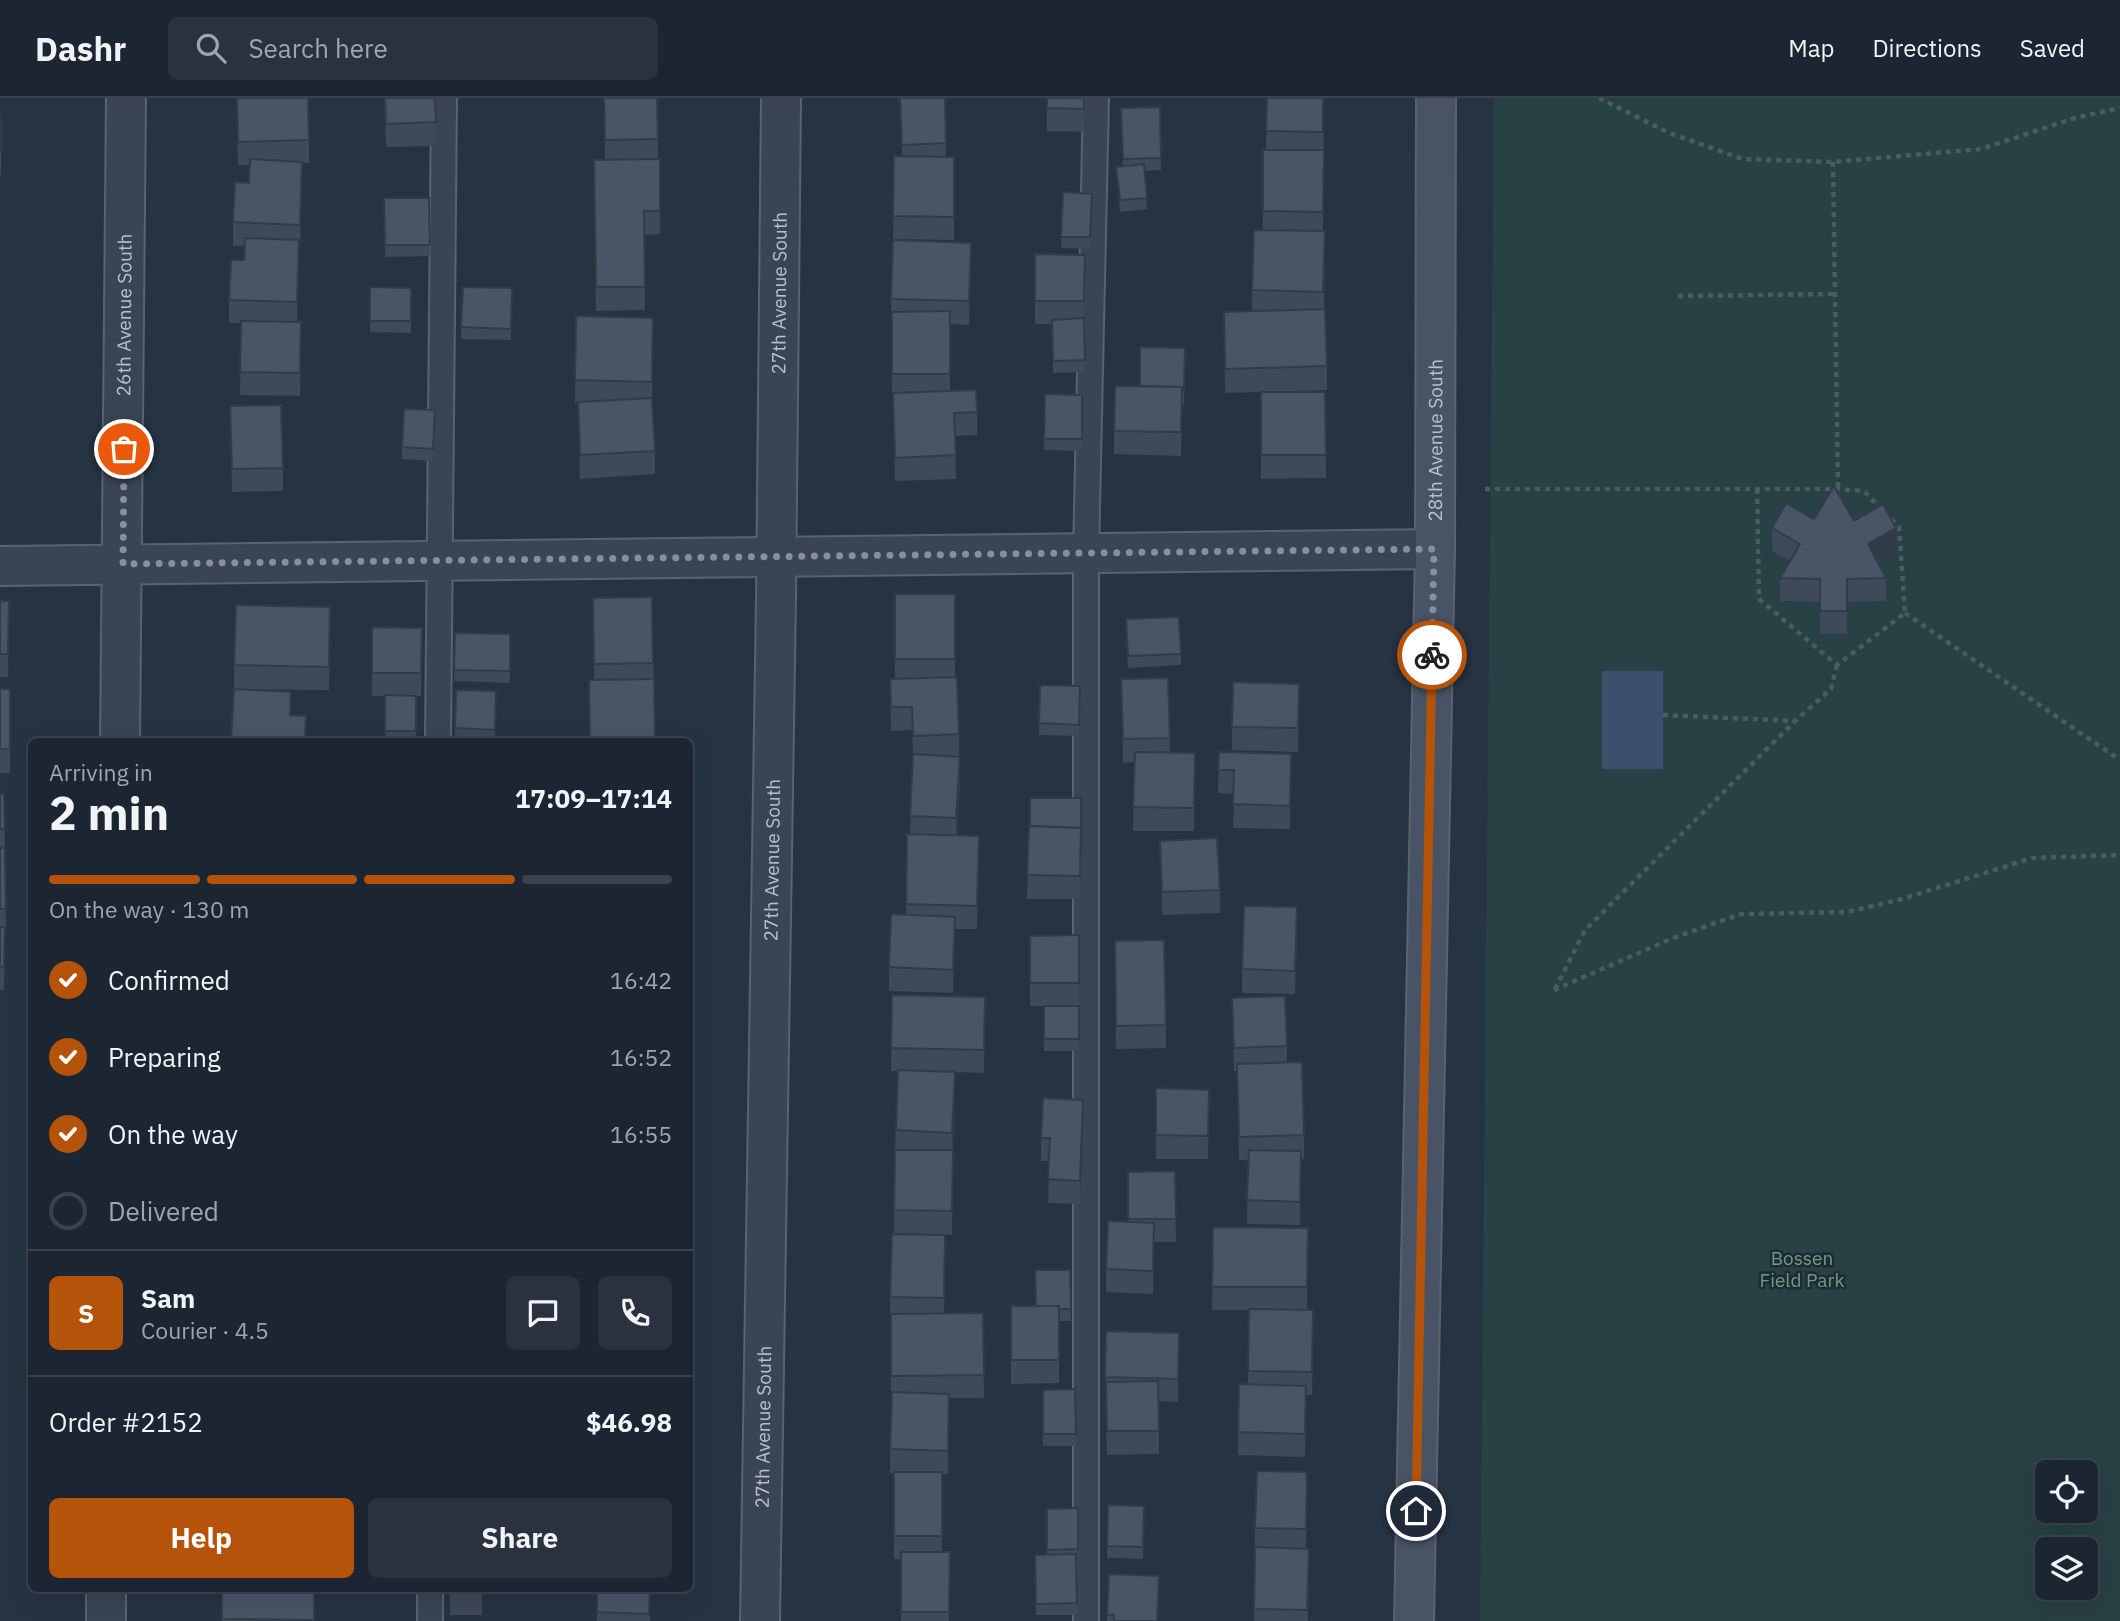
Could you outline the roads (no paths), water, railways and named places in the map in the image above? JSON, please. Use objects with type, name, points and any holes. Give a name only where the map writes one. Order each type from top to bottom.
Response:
[{"type":"street","name":"26th Avenue South","points":[[120,738],[127,98]]},
{"type":"street","name":"27th Avenue South","points":[[760,1621],[777,557],[781,98]]},
{"type":"street","name":"28th Avenue South","points":[[1414,1621],[1434,549],[1436,98]]},
{"type":"street","points":[[0,566],[1434,549]]},
{"type":"street","points":[[106,1592],[106,1621]]},
{"type":"lane","points":[[438,738],[444,98]]},
{"type":"lane","points":[[1086,1621],[1086,553],[1096,98]]},
{"type":"lane","points":[[430,1592],[430,1621]]},
{"type":"water","points":[[1602,671],[1663,671],[1663,769],[1602,769]]},
{"type":"park label","name":"Bossen Field Park","points":[[1802,1269]]}]
